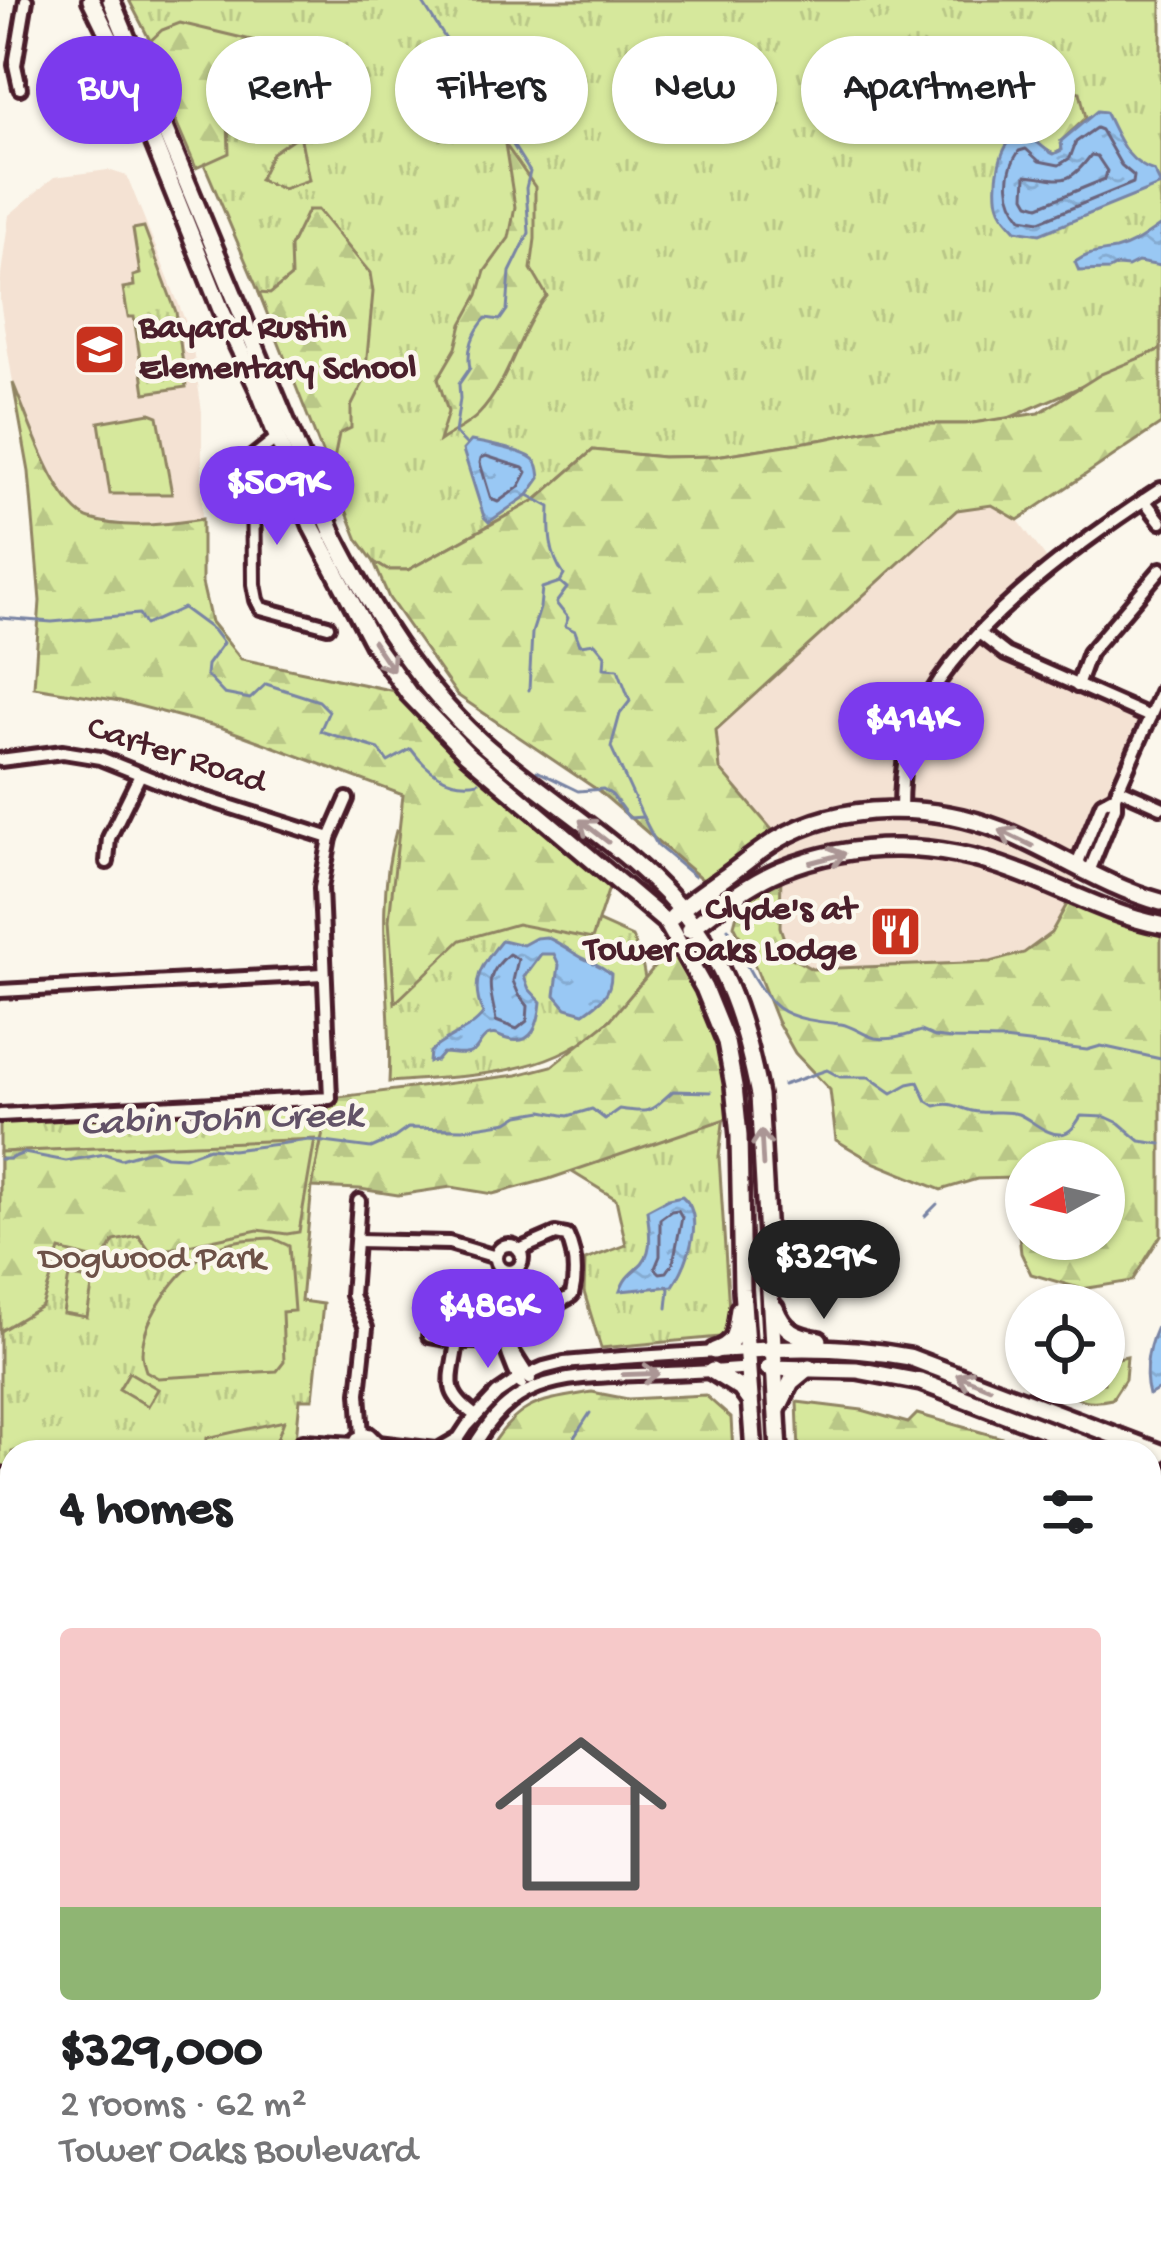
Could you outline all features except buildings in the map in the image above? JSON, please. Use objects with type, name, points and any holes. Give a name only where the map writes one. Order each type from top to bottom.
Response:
[{"type":"main road","points":[[91,0],[283,435],[368,601],[436,696],[514,770],[620,851],[680,910],[694,926],[736,1005],[759,1095],[778,1440]]},
{"type":"main road","points":[[112,0],[283,435],[313,529],[374,643],[409,694],[466,753],[667,923],[704,988],[726,1042],[740,1136],[742,1288],[753,1440]]},
{"type":"main road","points":[[667,923],[779,838],[848,814],[901,810],[943,813],[1002,831],[1081,872],[1161,902]]},
{"type":"main road","points":[[677,940],[743,891],[782,870],[842,853],[895,846],[970,855],[1133,920],[1161,925]]},
{"type":"main road","points":[[1072,895],[1081,872]]},
{"type":"main road","points":[[714,1351],[734,1339],[742,1288]]},
{"type":"main road","points":[[772,1299],[781,1322],[796,1335],[909,1357],[1125,1440]]},
{"type":"main road","points":[[748,1359],[773,1348],[875,1351]]},
{"type":"main road","points":[[748,1359],[773,1367],[857,1370],[921,1382],[1073,1440]]},
{"type":"main road","points":[[776,1413],[791,1382],[809,1367]]},
{"type":"main road","points":[[712,1372],[726,1377],[751,1402]]},
{"type":"street","points":[[20,88],[15,65],[26,0]]},
{"type":"street","points":[[283,435],[253,457],[257,600],[262,608],[328,626]]},
{"type":"street","points":[[901,810],[901,785],[914,725],[950,667],[1060,558],[1161,489]]},
{"type":"street","points":[[1144,500],[1161,522]]},
{"type":"street","points":[[1077,686],[1089,653],[1161,569]]},
{"type":"street","points":[[980,633],[1006,654],[1150,717]]},
{"type":"street","points":[[1081,872],[1079,860],[1102,803],[1116,792],[1161,692]]},
{"type":"street","name":"Carter Road","points":[[0,760],[63,752],[100,758],[185,792],[330,838]]},
{"type":"street","points":[[107,862],[109,838],[140,775]]},
{"type":"street","points":[[1116,792],[1161,807]]},
{"type":"street","points":[[0,1115],[330,1098],[321,888],[330,838],[347,799]]},
{"type":"street","points":[[0,991],[323,974]]},
{"type":"street","points":[[357,1440],[366,1328],[352,1295],[358,1201]]},
{"type":"street","points":[[501,1320],[561,1303],[572,1295],[576,1281],[574,1251],[567,1236],[556,1234],[519,1250]]},
{"type":"street","points":[[356,1241],[448,1243],[496,1257]]},
{"type":"street","points":[[505,1246],[519,1250],[522,1260],[514,1271],[496,1263],[505,1246]]},
{"type":"street","points":[[503,1270],[504,1351],[529,1390]]},
{"type":"street","points":[[429,1336],[506,1341]]},
{"type":"street","points":[[458,1341],[451,1390],[454,1400],[476,1416]]},
{"type":"street","points":[[455,1440],[497,1394],[523,1377],[564,1363],[714,1351],[748,1359]]},
{"type":"street","points":[[479,1440],[498,1412],[549,1381],[600,1374],[712,1372],[748,1359]]},
{"type":"shaded area","name":"Bayard Rustin Elementary School","points":[[108,170],[127,176],[191,335],[202,412],[202,519],[149,526],[86,518],[60,493],[13,383],[0,301],[9,215],[54,177]]},
{"type":"shaded area","points":[[992,505],[1018,520],[1052,566],[980,632],[990,644],[1150,717],[1115,796],[1102,803],[1072,895],[1051,933],[1024,953],[991,962],[812,969],[790,958],[780,927],[779,838],[720,769],[716,730],[957,510]]},
{"type":"green space","points":[[129,0],[1161,0],[1161,352],[1009,418],[966,424],[897,424],[716,456],[593,450],[537,499],[408,570],[387,570],[374,562],[358,540],[182,112],[182,36],[148,36]]},
{"type":"green space","points":[[180,23],[234,36],[206,36],[206,144],[229,144],[229,153],[196,168],[182,135],[182,36],[156,36]]},
{"type":"green space","points":[[1075,91],[1080,92],[1086,118],[1075,128]]},
{"type":"green space","points":[[285,144],[302,144],[309,180],[283,189],[259,180],[272,153]]},
{"type":"green space","points":[[505,144],[535,187],[531,269],[547,296],[490,401],[470,422],[439,441],[448,412],[438,379],[456,348],[485,271],[509,238],[515,207]]},
{"type":"green space","points":[[1037,144],[1061,144],[1062,150],[1054,154]]},
{"type":"green space","points":[[308,210],[318,210],[370,273],[373,292],[365,379],[351,407],[351,428],[339,434],[331,475],[259,293],[270,294],[291,277],[290,247]]},
{"type":"green space","points":[[144,227],[176,312],[186,387],[145,393],[134,317],[128,317],[123,288],[134,286],[133,276],[140,274],[133,229]]},
{"type":"green space","points":[[1161,349],[1161,424],[1018,520],[992,505],[957,510],[716,730],[720,769],[779,838],[711,887],[599,791],[457,695],[389,598],[374,562],[387,570],[408,570],[537,499],[593,450],[716,456],[897,424],[966,424],[1039,413],[1101,374]]},
{"type":"green space","points":[[13,383],[55,480],[78,512],[118,524],[202,519],[202,583],[211,622],[241,659],[409,694],[613,876],[592,939],[517,924],[461,940],[395,1003],[389,920],[403,795],[223,728],[120,701],[34,687],[40,601],[29,472]]},
{"type":"green space","points":[[150,413],[158,416],[172,494],[110,494],[99,422]]},
{"type":"green space","points":[[396,831],[632,937],[645,978],[609,1021],[560,1054],[477,1075],[389,1082],[385,893]]},
{"type":"green space","points":[[781,870],[780,927],[790,957],[812,969],[991,962],[1024,953],[1051,933],[1072,895],[1161,925],[1161,1235],[1132,1281],[1065,1284],[1031,1274],[1024,1260],[1125,1260],[1125,1140],[1005,1140],[1005,1178],[977,1179],[941,1190],[875,1163],[836,1140],[830,1090],[795,1053],[734,925],[743,891]]},
{"type":"green space","points":[[677,940],[704,988],[737,1115],[493,1194],[451,1187],[398,1195],[312,1187],[330,1098],[517,1075],[552,1066],[610,1020]]},
{"type":"green space","name":"Dogwood Park","points":[[330,1098],[312,1187],[301,1301],[323,1304],[313,1399],[300,1399],[296,1439],[0,1440],[0,1115]]},
{"type":"green space","points":[[724,1115],[719,1157],[730,1325],[720,1337],[601,1348],[584,1292],[585,1260],[626,1245],[616,1199],[567,1169]]},
{"type":"green space","points":[[315,1139],[299,1232],[258,1230],[151,1253],[139,1236],[114,1241],[103,1261],[60,1250],[42,1306],[0,1331],[0,1152]]},
{"type":"green space","points":[[272,1238],[289,1246],[294,1311],[282,1312],[284,1362],[277,1371],[158,1378],[146,1371],[142,1353],[149,1323],[178,1278],[203,1255],[223,1245]]},
{"type":"green space","points":[[69,1276],[93,1281],[87,1317],[63,1313]]},
{"type":"green space","points":[[129,1372],[158,1389],[148,1406],[119,1389]]},
{"type":"green space","points":[[592,1392],[628,1399],[705,1395],[731,1418],[732,1440],[496,1440],[520,1413],[557,1398]]},
{"type":"green space","points":[[797,1402],[862,1410],[908,1423],[917,1414],[1005,1440],[799,1440]]},
{"type":"green space","points":[[284,1421],[277,1440],[207,1438]]},
{"type":"water","points":[[1097,111],[1105,112],[1129,155],[1154,171],[1161,185],[1040,234],[1016,230],[997,198],[999,165],[1007,145],[1039,144],[1054,154],[1062,150],[1061,144],[1075,144],[1075,129]]},
{"type":"water","points":[[1161,225],[1161,266],[1138,262],[1079,271],[1075,262],[1080,259],[1128,246]]},
{"type":"water","points":[[471,441],[521,453],[538,467],[540,478],[528,495],[489,522],[463,450]]},
{"type":"water","points":[[546,937],[611,974],[604,997],[584,1013],[566,1008],[555,995],[559,965],[554,954],[541,954],[524,977],[541,1002],[529,1036],[516,1041],[490,1035],[470,1053],[443,1053],[429,1062],[430,1052],[483,1014],[477,992],[479,974],[502,940],[523,945]]},
{"type":"water","points":[[682,1196],[694,1227],[689,1253],[673,1286],[620,1291],[647,1255],[647,1210]]},
{"type":"water","points":[[1161,1319],[1161,1388],[1149,1395],[1148,1356]]},
{"type":"waterway","points":[[421,0],[530,172],[526,188],[529,233],[510,272],[507,310],[500,320],[486,318],[478,329],[470,348],[470,368],[459,384],[455,433],[467,445]]},
{"type":"waterway","points":[[528,495],[550,507],[553,551],[564,575],[560,582],[567,588],[556,603],[568,618],[565,626],[575,631],[580,645],[595,643],[605,655],[604,668],[618,669],[630,701],[620,714],[611,747],[643,817]]},
{"type":"waterway","points":[[529,690],[532,633],[542,588],[560,582]]},
{"type":"waterway","points":[[0,618],[52,622],[139,614],[145,625],[183,608],[223,643],[207,665],[206,675],[224,694],[250,699],[266,684],[319,701],[329,711],[320,731],[379,749],[388,762],[411,749],[440,776],[458,783],[478,782]]},
{"type":"waterway","points":[[537,771],[578,791],[603,789],[612,795],[629,818],[643,817],[657,845],[694,876]]},
{"type":"waterway","points":[[728,928],[763,992],[778,1008],[800,1018],[845,1025],[881,1039],[921,1031],[951,1039],[1087,1050],[1101,1046],[1161,1059]]},
{"type":"waterway","name":"Cabin John Creek","points":[[783,1085],[827,1070],[840,1077],[869,1077],[892,1093],[918,1082],[927,1101],[935,1106],[1013,1113],[1055,1134],[1068,1132],[1081,1116],[1106,1117],[1140,1141],[1161,1144]]},
{"type":"waterway","name":"Cabin John Creek","points":[[0,1159],[24,1153],[66,1161],[105,1154],[121,1159],[151,1150],[184,1157],[209,1148],[232,1150],[309,1140],[371,1148],[408,1128],[463,1129],[543,1111],[568,1116],[592,1109],[605,1119],[619,1109],[649,1110],[673,1091],[711,1092]]},
{"type":"waterway","points":[[925,1216],[937,1204]]},
{"type":"waterway","points":[[667,1286],[667,1308]]},
{"type":"waterway","points":[[574,1440],[590,1413]]},
{"type":"place","name":"Bayard Rustin Elementary School","points":[[100,350]]},
{"type":"place","name":"Clyde's at Tower Oaks Lodge","points":[[895,932]]}]
